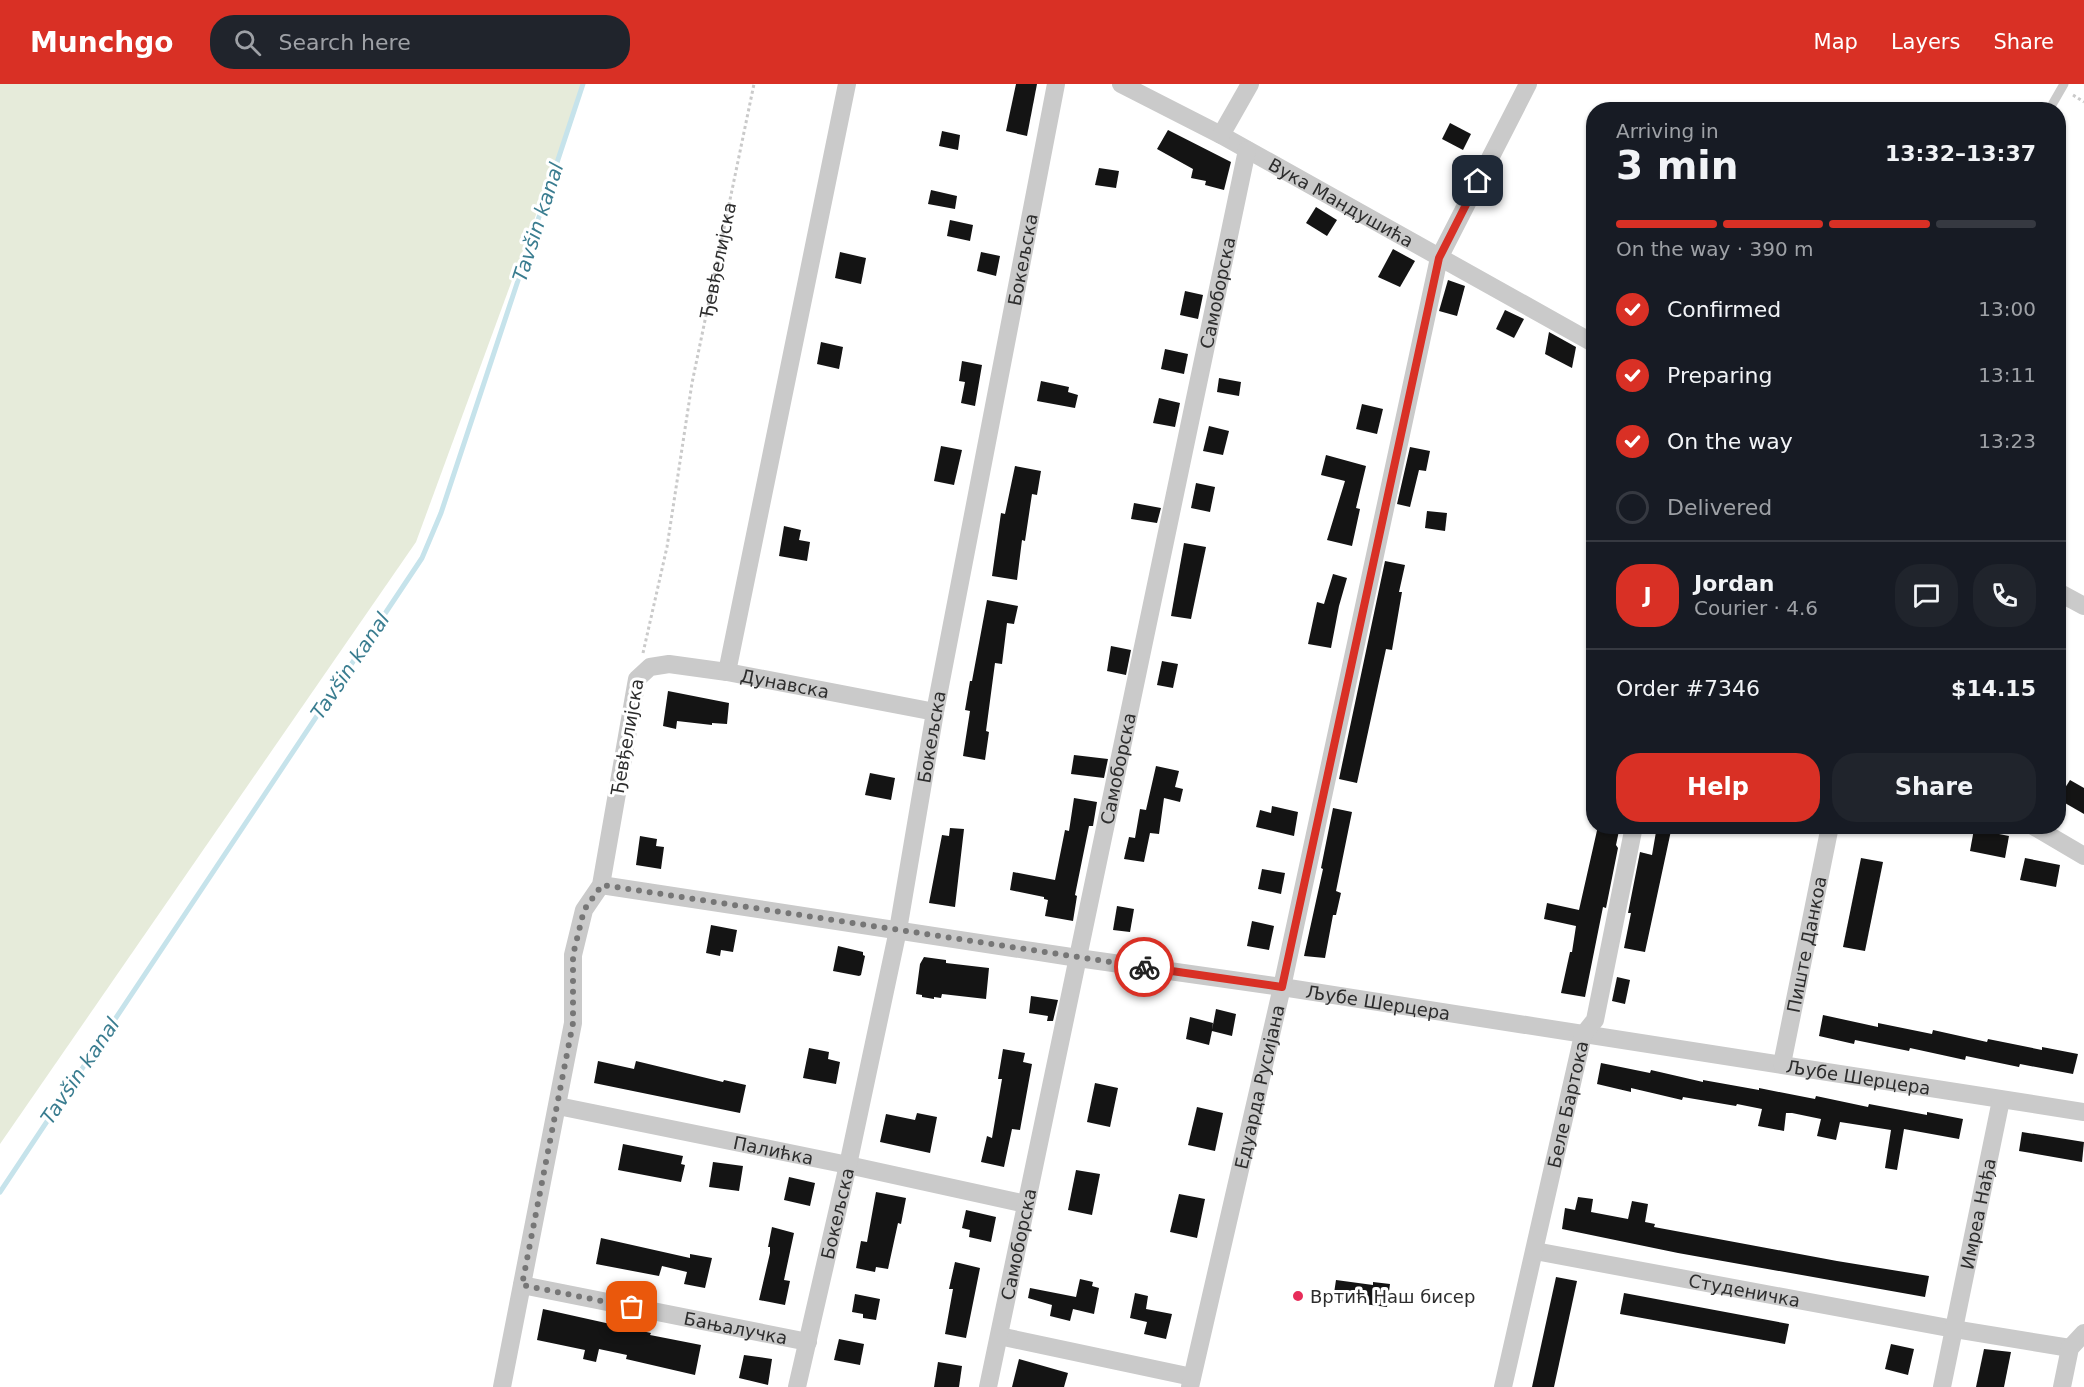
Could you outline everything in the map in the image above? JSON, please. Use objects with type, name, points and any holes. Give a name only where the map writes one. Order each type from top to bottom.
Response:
[{"type":"street","points":[[728,672],[847,84]]},
{"type":"street","name":"Бокељска","points":[[797,1387],[848,1165],[898,930],[935,712],[1056,84]]},
{"type":"street","name":"Вука Мандушића","points":[[1121,84],[1221,135],[1586,339]]},
{"type":"street","points":[[1221,135],[1250,84]]},
{"type":"street","name":"Едуарда Русијана","points":[[1191,1382],[1282,987],[1439,258],[1528,84]]},
{"type":"street","name":"Самоборска","points":[[988,1387],[1247,150]]},
{"type":"street","points":[[2066,596],[2084,606]]},
{"type":"street","name":"Дунавска","points":[[637,679],[650,667],[669,664],[728,672],[935,712]]},
{"type":"street","name":"Ђевђелијска","points":[[502,1387],[573,1023],[573,955],[584,910],[602,885],[637,679]]},
{"type":"street","name":"Беле Бартока","points":[[1503,1387],[1583,1035],[1595,1020],[1632,834]]},
{"type":"street","name":"Пиште Данкоа","points":[[1782,1064],[1828,834]]},
{"type":"street","points":[[2047,834],[2084,856]]},
{"type":"street","name":"Љубе Шерцера","points":[[602,885],[1282,987],[2084,1112]]},
{"type":"street","name":"Имреа Нађа","points":[[1942,1387],[2001,1100]]},
{"type":"street","name":"Палићка","points":[[558,1106],[1026,1204]]},
{"type":"street","name":"Студеничка","points":[[1535,1251],[1954,1329]]},
{"type":"street","name":"Бањалучка","points":[[522,1285],[808,1342]]},
{"type":"street","points":[[1954,1329],[2070,1348]]},
{"type":"street","points":[[2062,1387],[2070,1348],[2084,1333]]},
{"type":"street","points":[[999,1336],[1191,1382]]},
{"type":"lane","points":[[2054,102],[2064,84]]},
{"type":"path","name":"Ђевђелијска","points":[[637,679],[667,547],[692,382],[753,84]]},
{"type":"green space","points":[[0,84],[584,84],[416,542],[0,1144]]},
{"type":"building","points":[[1016,84],[1037,84],[1027,136],[1006,131]]},
{"type":"building","points":[[1450,123],[1471,134],[1463,150],[1442,139]]},
{"type":"building","points":[[1168,130],[1231,162],[1224,190],[1205,185],[1206,181],[1191,178],[1193,169],[1157,149]]},
{"type":"building","points":[[942,131],[960,135],[958,150],[939,146]]},
{"type":"building","points":[[1099,168],[1119,171],[1116,188],[1095,185]]},
{"type":"building","points":[[931,190],[957,196],[955,209],[928,204]]},
{"type":"building","points":[[1316,207],[1337,220],[1327,236],[1306,223]]},
{"type":"building","points":[[950,220],[973,225],[970,241],[947,236]]},
{"type":"building","points":[[1393,249],[1415,261],[1400,287],[1378,277]]},
{"type":"building","points":[[840,252],[866,258],[861,284],[835,278]]},
{"type":"building","points":[[981,252],[1000,256],[996,276],[977,271]]},
{"type":"building","points":[[1448,280],[1465,286],[1457,316],[1439,311]]},
{"type":"building","points":[[1185,291],[1203,295],[1198,319],[1180,315]]},
{"type":"building","points":[[1505,310],[1524,319],[1514,338],[1496,329]]},
{"type":"building","points":[[1549,332],[1576,347],[1572,368],[1545,354]]},
{"type":"building","points":[[821,342],[843,347],[839,369],[817,364]]},
{"type":"building","points":[[1165,349],[1188,354],[1184,374],[1161,369]]},
{"type":"building","points":[[962,361],[982,365],[975,406],[961,403],[965,382],[959,381]]},
{"type":"building","points":[[1219,378],[1241,382],[1239,396],[1217,392]]},
{"type":"building","points":[[1041,381],[1069,387],[1068,392],[1078,395],[1075,408],[1037,401]]},
{"type":"building","points":[[1159,398],[1180,403],[1175,427],[1153,423]]},
{"type":"building","points":[[1362,404],[1383,409],[1377,434],[1356,429]]},
{"type":"building","points":[[1209,426],[1229,431],[1223,455],[1203,451]]},
{"type":"building","points":[[941,446],[962,450],[954,485],[934,481]]},
{"type":"building","points":[[1410,447],[1430,451],[1426,471],[1419,470],[1410,507],[1397,504]]},
{"type":"building","points":[[1326,455],[1366,466],[1356,508],[1360,509],[1352,546],[1327,540],[1345,481],[1321,475]]},
{"type":"building","points":[[1015,466],[1041,471],[1037,495],[1032,494],[1025,541],[1022,540],[1017,580],[992,576],[1001,513],[1005,514]]},
{"type":"building","points":[[1196,483],[1215,487],[1210,512],[1191,508]]},
{"type":"building","points":[[1134,503],[1161,508],[1157,523],[1131,519]]},
{"type":"building","points":[[1427,511],[1447,513],[1445,531],[1425,528]]},
{"type":"building","points":[[784,526],[801,530],[799,540],[810,542],[807,561],[779,556]]},
{"type":"building","points":[[1184,543],[1206,547],[1191,619],[1171,616]]},
{"type":"building","points":[[1385,561],[1405,565],[1399,592],[1402,592],[1392,650],[1386,649],[1357,783],[1339,779]]},
{"type":"building","points":[[1333,574],[1347,578],[1331,648],[1308,644],[1317,602],[1324,604]]},
{"type":"building","points":[[987,600],[1018,606],[1014,624],[1007,623],[1002,664],[995,663],[986,731],[989,732],[985,760],[963,756],[970,711],[965,710]]},
{"type":"building","points":[[1111,646],[1131,650],[1126,675],[1107,671]]},
{"type":"building","points":[[1162,661],[1178,664],[1173,688],[1157,685]]},
{"type":"building","points":[[668,691],[729,703],[727,724],[712,723],[712,725],[677,721],[676,729],[663,726]]},
{"type":"building","points":[[1074,755],[1108,759],[1104,778],[1071,774]]},
{"type":"building","points":[[1156,766],[1179,771],[1175,787],[1183,789],[1180,802],[1164,798],[1159,834],[1150,833],[1144,862],[1124,859],[1129,837],[1135,838],[1140,809],[1146,810]]},
{"type":"building","points":[[870,773],[895,778],[891,800],[865,795]]},
{"type":"building","points":[[2070,780],[2084,788],[2084,814],[2066,804],[2066,786]]},
{"type":"building","points":[[1074,798],[1097,802],[1093,826],[1089,826],[1075,895],[1077,896],[1073,921],[1045,916],[1048,900],[1044,897],[1010,890],[1013,872],[1055,880],[1065,830],[1069,831]]},
{"type":"building","points":[[1272,806],[1298,812],[1294,836],[1256,827],[1260,810],[1271,813]]},
{"type":"building","points":[[1333,808],[1352,812],[1336,891],[1341,893],[1336,915],[1333,915],[1325,958],[1304,956],[1323,869],[1321,868]]},
{"type":"building","points":[[950,828],[964,829],[955,907],[929,903],[942,835],[949,836]]},
{"type":"building","points":[[1596,834],[1618,834],[1616,845],[1618,848],[1606,908],[1603,907],[1585,997],[1561,993],[1576,926],[1544,919],[1547,903],[1579,910]]},
{"type":"building","points":[[1656,834],[1670,834],[1645,952],[1624,948],[1631,913],[1628,913],[1640,852],[1652,855]]},
{"type":"building","points":[[1973,834],[2009,836],[2005,858],[1970,851]]},
{"type":"building","points":[[640,836],[657,839],[656,846],[664,847],[661,869],[636,865]]},
{"type":"building","points":[[1861,858],[1883,862],[1865,951],[1843,947]]},
{"type":"building","points":[[2025,858],[2060,865],[2056,887],[2020,880]]},
{"type":"building","points":[[1262,869],[1285,873],[1281,894],[1258,889]]},
{"type":"building","points":[[1117,906],[1134,909],[1130,932],[1113,930]]},
{"type":"building","points":[[1252,921],[1274,926],[1269,950],[1247,946]]},
{"type":"building","points":[[711,925],[737,930],[733,952],[721,950],[720,956],[706,953]]},
{"type":"building","points":[[838,946],[863,952],[865,956],[861,975],[833,971]]},
{"type":"building","points":[[924,957],[946,960],[946,963],[989,968],[986,999],[942,994],[941,998],[934,997],[934,999],[916,994],[920,964]]},
{"type":"building","points":[[1617,977],[1630,980],[1625,1004],[1612,1001]]},
{"type":"building","points":[[1031,996],[1058,1000],[1053,1021],[1047,1021],[1048,1016],[1029,1013]]},
{"type":"building","points":[[1216,1009],[1236,1014],[1232,1036],[1212,1031],[1209,1045],[1186,1039],[1190,1017],[1213,1023],[1212,1030]]},
{"type":"building","points":[[1823,1015],[1878,1027],[1878,1023],[1932,1034],[1933,1030],[1987,1042],[1988,1039],[2042,1050],[2042,1047],[2078,1054],[2073,1074],[2020,1064],[2019,1067],[1966,1056],[1965,1060],[1910,1048],[1909,1051],[1855,1040],[1854,1044],[1819,1036]]},
{"type":"building","points":[[809,1048],[829,1052],[828,1059],[840,1062],[836,1084],[803,1078]]},
{"type":"building","points":[[1003,1049],[1025,1053],[1023,1062],[1032,1064],[1020,1130],[1012,1129],[1004,1167],[981,1162],[987,1136],[992,1138],[1002,1079],[998,1079]]},
{"type":"building","points":[[598,1061],[634,1069],[636,1061],[723,1082],[724,1080],[746,1085],[740,1113],[594,1083]]},
{"type":"building","points":[[1601,1063],[1650,1073],[1651,1070],[1703,1082],[1703,1080],[1759,1090],[1759,1088],[1815,1099],[1816,1096],[1868,1107],[1869,1104],[1963,1119],[1959,1139],[1904,1129],[1897,1170],[1885,1168],[1891,1130],[1840,1122],[1836,1140],[1817,1136],[1821,1119],[1792,1113],[1786,1113],[1784,1131],[1758,1126],[1762,1109],[1683,1097],[1682,1100],[1631,1088],[1631,1092],[1597,1084]]},
{"type":"building","points":[[1095,1083],[1118,1088],[1110,1127],[1087,1122]]},
{"type":"building","points":[[1197,1107],[1223,1113],[1215,1151],[1188,1145]]},
{"type":"building","points":[[917,1113],[937,1117],[930,1153],[880,1142],[886,1114],[915,1120]]},
{"type":"building","points":[[2022,1132],[2084,1142],[2082,1162],[2019,1151]]},
{"type":"building","points":[[623,1144],[683,1156],[681,1164],[685,1165],[681,1182],[618,1170]]},
{"type":"building","points":[[713,1162],[743,1166],[739,1191],[709,1187]]},
{"type":"building","points":[[1076,1170],[1100,1174],[1092,1215],[1068,1210]]},
{"type":"building","points":[[789,1177],[815,1183],[810,1206],[784,1200]]},
{"type":"building","points":[[876,1192],[906,1198],[888,1269],[876,1267],[875,1272],[856,1268],[861,1241],[867,1242]]},
{"type":"building","points":[[1179,1194],[1205,1199],[1197,1238],[1170,1232]]},
{"type":"building","points":[[1578,1197],[1593,1199],[1591,1212],[1628,1219],[1632,1201],[1648,1204],[1645,1222],[1655,1224],[1654,1227],[1929,1276],[1925,1297],[1678,1253],[1562,1229],[1565,1208],[1575,1210]]},
{"type":"building","points":[[966,1210],[996,1217],[991,1242],[969,1237],[970,1230],[962,1228]]},
{"type":"building","points":[[772,1227],[794,1233],[784,1280],[790,1281],[785,1305],[759,1300],[770,1253],[770,1247],[768,1247]]},
{"type":"building","points":[[601,1238],[690,1258],[690,1254],[712,1258],[705,1288],[684,1284],[687,1272],[662,1266],[659,1276],[596,1264]]},
{"type":"building","points":[[955,1262],[980,1268],[966,1338],[945,1334],[953,1289],[949,1289]]},
{"type":"building","points":[[1556,1277],[1577,1281],[1554,1387],[1532,1387]]},
{"type":"building","points":[[1080,1279],[1093,1282],[1092,1286],[1099,1288],[1094,1314],[1073,1309],[1070,1321],[1050,1316],[1052,1305],[1028,1298],[1030,1288],[1076,1297]]},
{"type":"building","points":[[1336,1280],[1373,1285],[1373,1282],[1390,1284],[1387,1307],[1333,1300]]},
{"type":"building","points":[[1135,1293],[1148,1296],[1146,1309],[1172,1314],[1166,1339],[1144,1334],[1147,1322],[1130,1318]]},
{"type":"building","points":[[1624,1293],[1789,1324],[1785,1344],[1620,1314]]},
{"type":"building","points":[[855,1294],[880,1299],[876,1320],[863,1318],[863,1314],[852,1312]]},
{"type":"building","points":[[543,1309],[701,1345],[695,1375],[626,1359],[627,1355],[599,1349],[596,1362],[583,1359],[585,1350],[537,1340]]},
{"type":"building","points":[[839,1339],[864,1344],[860,1365],[834,1360]]},
{"type":"building","points":[[1891,1344],[1914,1349],[1908,1375],[1885,1369]]},
{"type":"building","points":[[1984,1349],[2011,1352],[2004,1387],[1976,1387]]},
{"type":"building","points":[[744,1355],[772,1359],[768,1385],[739,1378]]},
{"type":"building","points":[[1019,1359],[1068,1373],[1064,1387],[1012,1387]]},
{"type":"building","points":[[938,1362],[962,1366],[959,1387],[934,1387]]},
{"type":"waterway","name":"Tavšin kanal","points":[[0,1192],[422,558],[441,513],[583,84]]},
{"type":"way so far","points":[[632,1307],[522,1285],[573,1023],[573,955],[584,910],[602,885],[1144,967]]},
{"type":"place","name":"Вртић Наш бисер","points":[[1298,1296]]},
{"type":"route","points":[[1144,967],[1282,987],[1439,258],[1478,181]]}]
